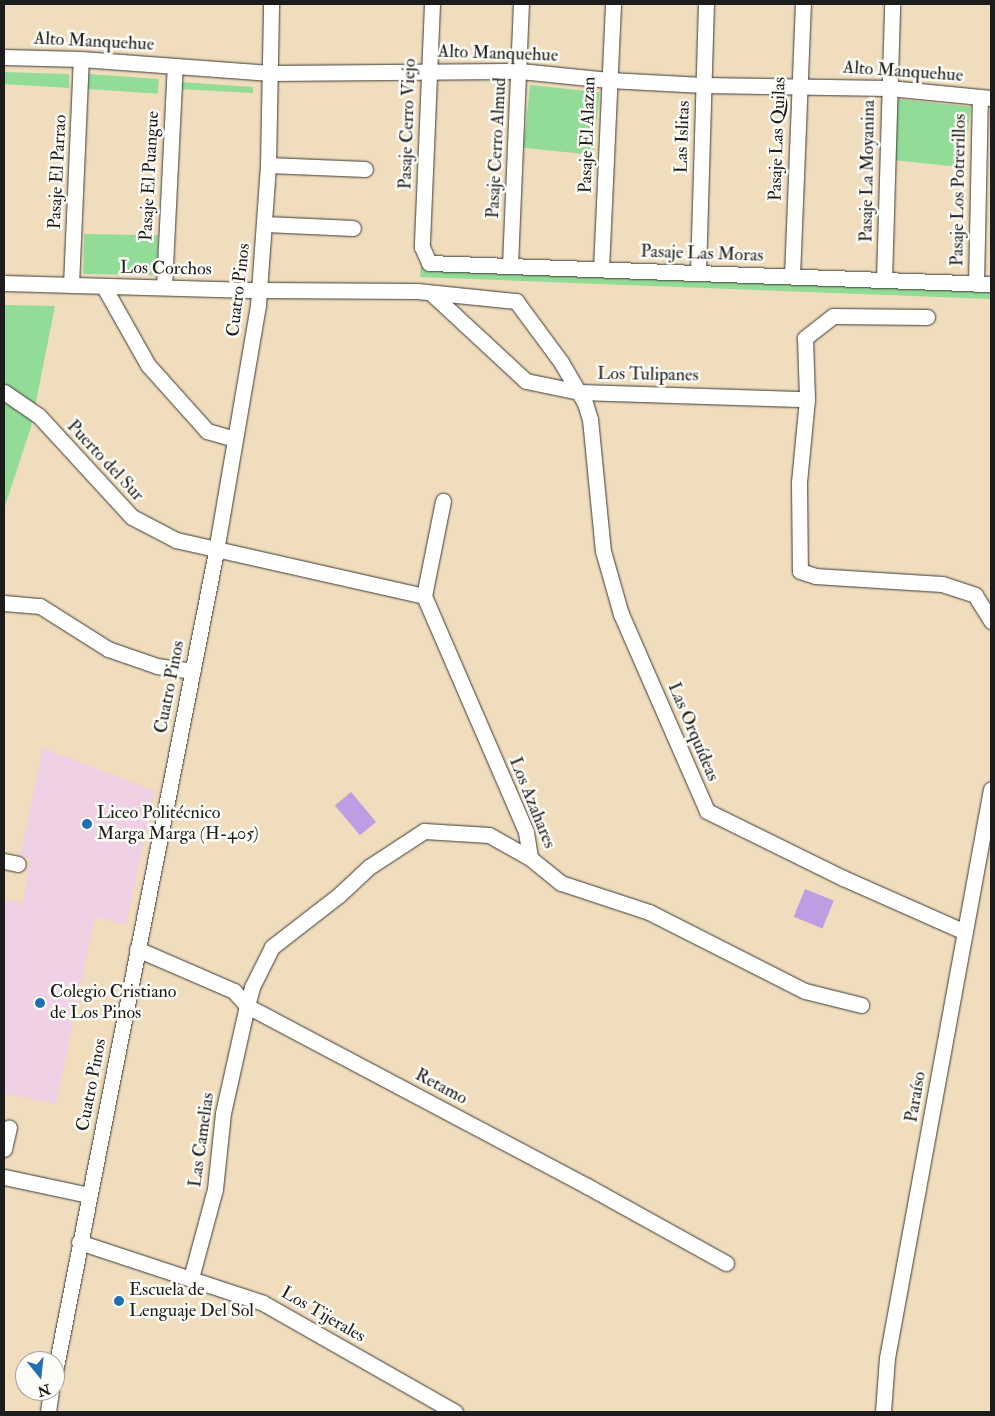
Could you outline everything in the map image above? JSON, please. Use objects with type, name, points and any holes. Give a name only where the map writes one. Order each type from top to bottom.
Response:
[{"type":"street","name":"Cuatro Pinos","points":[[59,1351],[216,551],[260,290],[268,165],[271,4]]},
{"type":"street","name":"Pasaje Cerro Viejo","points":[[422,247],[432,4]]},
{"type":"street","name":"Pasaje Cerro Almud","points":[[510,265],[520,71],[521,4]]},
{"type":"street","name":"Pasaje El Alazan","points":[[601,269],[613,4]]},
{"type":"street","name":"Las Islitas","points":[[698,272],[706,4]]},
{"type":"street","name":"Pasaje Las Quilas","points":[[792,276],[803,4]]},
{"type":"street","name":"Pasaje La Moyanina","points":[[884,280],[892,4]]},
{"type":"street","name":"Alto Manquehue","points":[[4,57],[81,59],[270,73],[428,70],[520,71],[609,80],[703,85],[799,85],[889,88],[986,97]]},
{"type":"street","name":"Pasaje El Parrao","points":[[71,285],[81,59]]},
{"type":"street","name":"Pasaje El Puangue","points":[[164,287],[175,66]]},
{"type":"street","name":"Pasaje Los Potrerillos","points":[[984,284],[986,97]]},
{"type":"street","points":[[268,165],[365,169]]},
{"type":"street","points":[[265,224],[353,228]]},
{"type":"street","name":"Pasaje Las Moras","points":[[422,247],[429,263],[984,284]]},
{"type":"street","name":"Los Corchos","points":[[4,283],[104,287],[424,292]]},
{"type":"street","points":[[104,287],[148,365],[207,431],[235,439]]},
{"type":"street","points":[[424,292],[526,381],[579,392]]},
{"type":"street","name":"Los Tulipanes","points":[[424,292],[516,301],[561,362],[579,392],[807,399]]},
{"type":"street","points":[[927,318],[833,316],[805,338],[807,399],[798,482],[800,571],[815,576],[942,584],[975,595],[991,621]]},
{"type":"street","name":"Puerto del Sur","points":[[4,392],[39,416],[132,517],[176,540],[216,551]]},
{"type":"street","name":"Las Orquídeas","points":[[579,392],[590,419],[603,551],[621,614],[706,811],[843,878],[965,932]]},
{"type":"street","points":[[216,551],[424,596],[443,501]]},
{"type":"street","name":"Los Azahares","points":[[424,596],[526,832],[530,858],[561,883],[649,912],[805,991],[861,1006]]},
{"type":"street","points":[[4,604],[40,606],[108,650],[157,666],[193,671]]},
{"type":"street","name":"Paraíso","points":[[883,1412],[887,1358],[991,789]]},
{"type":"street","name":"Las Camelias","points":[[191,1278],[215,1189],[223,1113],[247,1006],[252,987],[272,947],[339,895],[369,868],[424,831],[488,835],[530,858]]},
{"type":"street","name":"Retamo","points":[[138,949],[234,991],[247,1006],[578,1181],[726,1264]]},
{"type":"street","points":[[4,1149],[9,1128]]},
{"type":"street","points":[[4,1177],[89,1195]]},
{"type":"street","name":"Los Tijerales","points":[[79,1242],[264,1303],[456,1412]]},
{"type":"shaded area","points":[[43,748],[155,791],[126,925],[95,917],[56,1104],[4,1093],[4,899],[23,903],[30,859],[20,857]]},
{"type":"green space","points":[[4,72],[69,74],[69,88],[4,84]]},
{"type":"green space","points":[[89,74],[159,79],[158,94],[88,89]]},
{"type":"green space","points":[[179,82],[253,87],[253,93],[180,89]]},
{"type":"green space","points":[[530,85],[600,92],[593,155],[523,148]]},
{"type":"green space","points":[[897,99],[971,107],[964,167],[891,160]]},
{"type":"green space","points":[[84,234],[158,235],[157,275],[83,274]]},
{"type":"green space","points":[[421,266],[991,290],[991,299],[420,277]]},
{"type":"green space","points":[[4,305],[55,306],[31,427],[4,509]]},
{"type":"building","points":[[351,792],[376,822],[360,835],[335,805]]},
{"type":"building","points":[[805,889],[834,901],[823,928],[794,917]]},
{"type":"place","name":"Liceo Politécnico Marga Marga (H-405)","points":[[87,824]]},
{"type":"place","name":"Colegio Cristiano de Los Pinos","points":[[40,1003]]},
{"type":"place","name":"Escuela de Lenguaje Del Sol","points":[[119,1301]]}]
